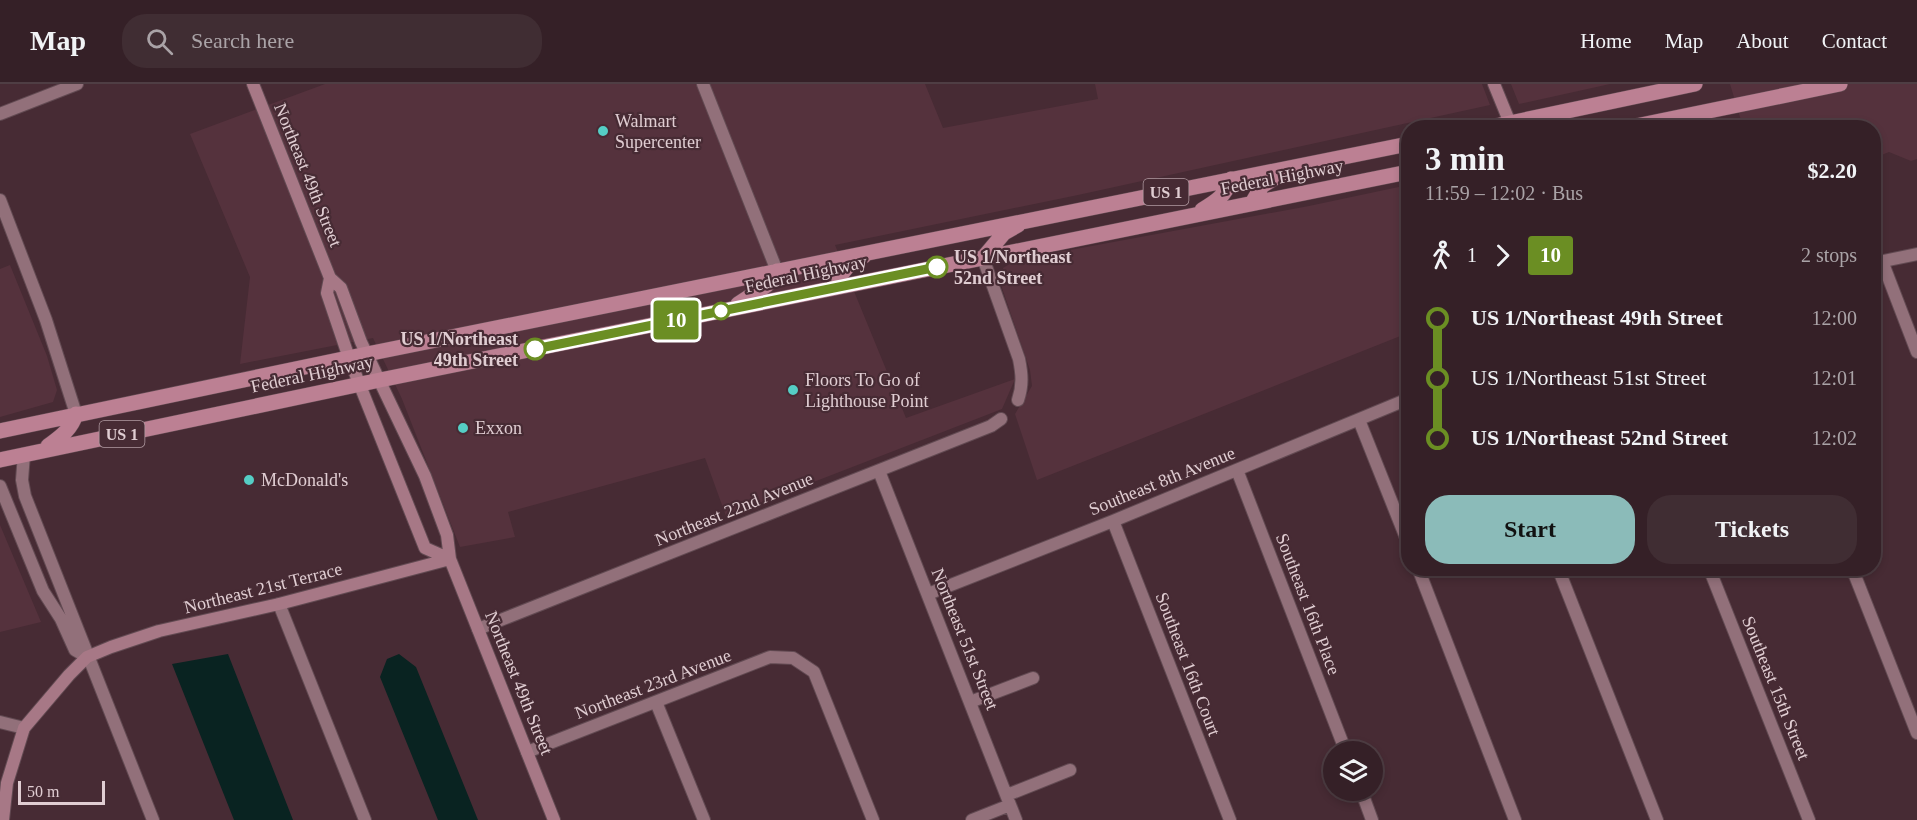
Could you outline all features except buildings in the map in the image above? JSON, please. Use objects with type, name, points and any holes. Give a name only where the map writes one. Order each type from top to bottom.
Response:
[{"type":"main road","points":[[1533,120],[1695,84]]},
{"type":"main road","points":[[1797,93],[1810,84]]},
{"type":"main road","points":[[1665,120],[1840,84]]},
{"type":"main road","name":"Federal Highway","points":[[0,431],[367,354],[1401,145]]},
{"type":"main road","points":[[1252,203],[1262,186],[1292,167]]},
{"type":"main road","name":"Federal Highway","points":[[0,460],[359,384],[1401,173]]},
{"type":"main road","points":[[1195,215],[1221,198],[1231,179]]},
{"type":"main road","points":[[983,258],[1004,233],[1026,221]]},
{"type":"main road","points":[[840,287],[839,277],[849,265],[869,253]]},
{"type":"main road","points":[[727,310],[767,285],[777,272]]},
{"type":"main road","points":[[43,450],[65,434],[73,424],[76,414]]},
{"type":"street","points":[[0,114],[77,84]]},
{"type":"street","name":"Northeast 49th Street","points":[[253,84],[330,278],[341,288],[367,354],[425,476],[447,535],[450,559],[554,820]]},
{"type":"street","points":[[703,84],[777,272]]},
{"type":"street","points":[[1494,84],[1509,120]]},
{"type":"street","points":[[0,200],[46,320],[76,414]]},
{"type":"street","points":[[1881,261],[1917,254]]},
{"type":"street","points":[[983,258],[1019,358],[1022,386],[1018,400]]},
{"type":"street","points":[[1881,269],[1917,352]]},
{"type":"street","name":"Northeast 49th Street","points":[[330,278],[327,294],[349,358],[425,548],[450,559]]},
{"type":"street","name":"Southeast 8th Avenue","points":[[928,594],[1113,521],[1401,402]]},
{"type":"street","name":"Northeast 22nd Avenue","points":[[478,629],[879,471],[991,426],[1001,419]]},
{"type":"street","points":[[1359,420],[1401,516]]},
{"type":"street","points":[[24,454],[22,480],[25,496],[153,820]]},
{"type":"street","name":"Southeast 16th Place","points":[[1237,470],[1342,741]]},
{"type":"street","name":"Northeast 51st Street","points":[[879,471],[1016,820]]},
{"type":"street","points":[[0,486],[43,591],[61,619],[75,650],[87,657]]},
{"type":"street","name":"Southeast 16th Court","points":[[1113,521],[1230,820]]},
{"type":"street","name":"Northeast 21st Terrace","points":[[87,657],[159,631],[279,604],[450,559]]},
{"type":"street","points":[[1421,576],[1515,820]]},
{"type":"street","points":[[1561,576],[1657,820]]},
{"type":"street","name":"Southeast 15th Street","points":[[1712,576],[1809,820]]},
{"type":"street","points":[[1855,576],[1917,733]]},
{"type":"street","points":[[279,604],[365,820]]},
{"type":"street","points":[[3,820],[7,783],[24,728],[87,657]]},
{"type":"street","name":"Northeast 23rd Avenue","points":[[527,752],[770,657],[793,658],[814,672],[873,820]]},
{"type":"street","points":[[970,702],[1033,678]]},
{"type":"street","points":[[656,702],[704,820]]},
{"type":"street","points":[[0,722],[24,728]]},
{"type":"street","points":[[972,820],[1070,770]]},
{"type":"street","points":[[1365,801],[1372,820]]},
{"type":"shaded area","points":[[325,84],[925,84],[943,128],[1098,99],[1095,84],[1482,84],[1490,105],[1421,120],[1401,120],[1401,124],[835,245],[906,418],[1015,379],[1002,409],[726,516],[705,458],[508,512],[515,537],[460,547],[402,399],[373,338],[240,364],[250,277],[190,134]]},
{"type":"shaded area","points":[[1511,84],[1610,84],[1519,104]]},
{"type":"shaded area","points":[[1730,84],[1917,84],[1917,159],[1911,161],[1889,152],[1881,155],[1881,120],[1741,120]]},
{"type":"shaded area","points":[[1401,186],[1401,336],[1037,480],[1015,414],[1032,386],[1030,370],[1001,285],[1003,268],[1016,260],[1309,206]]},
{"type":"shaded area","points":[[10,265],[47,356],[57,390],[53,402],[0,417],[0,269]]},
{"type":"shaded area","points":[[0,525],[41,622],[0,632]]},
{"type":"shaded area","points":[[228,654],[293,820],[234,820],[172,664]]},
{"type":"shaded area","points":[[399,654],[416,667],[478,820],[438,820],[380,677],[387,659]]},
{"type":"bus line","name":"10","points":[[535,349],[937,267]]},
{"type":"place","name":"Walmart Supercenter","points":[[603,131]]},
{"type":"place","name":"US 1/Northeast 52nd Street","points":[[937,267]]},
{"type":"place","name":"US 1/Northeast 49th Street","points":[[535,349]]},
{"type":"place","name":"Floors To Go of Lighthouse Point","points":[[793,390]]},
{"type":"place","name":"Exxon","points":[[463,428]]},
{"type":"place","name":"McDonald's","points":[[249,480]]}]
